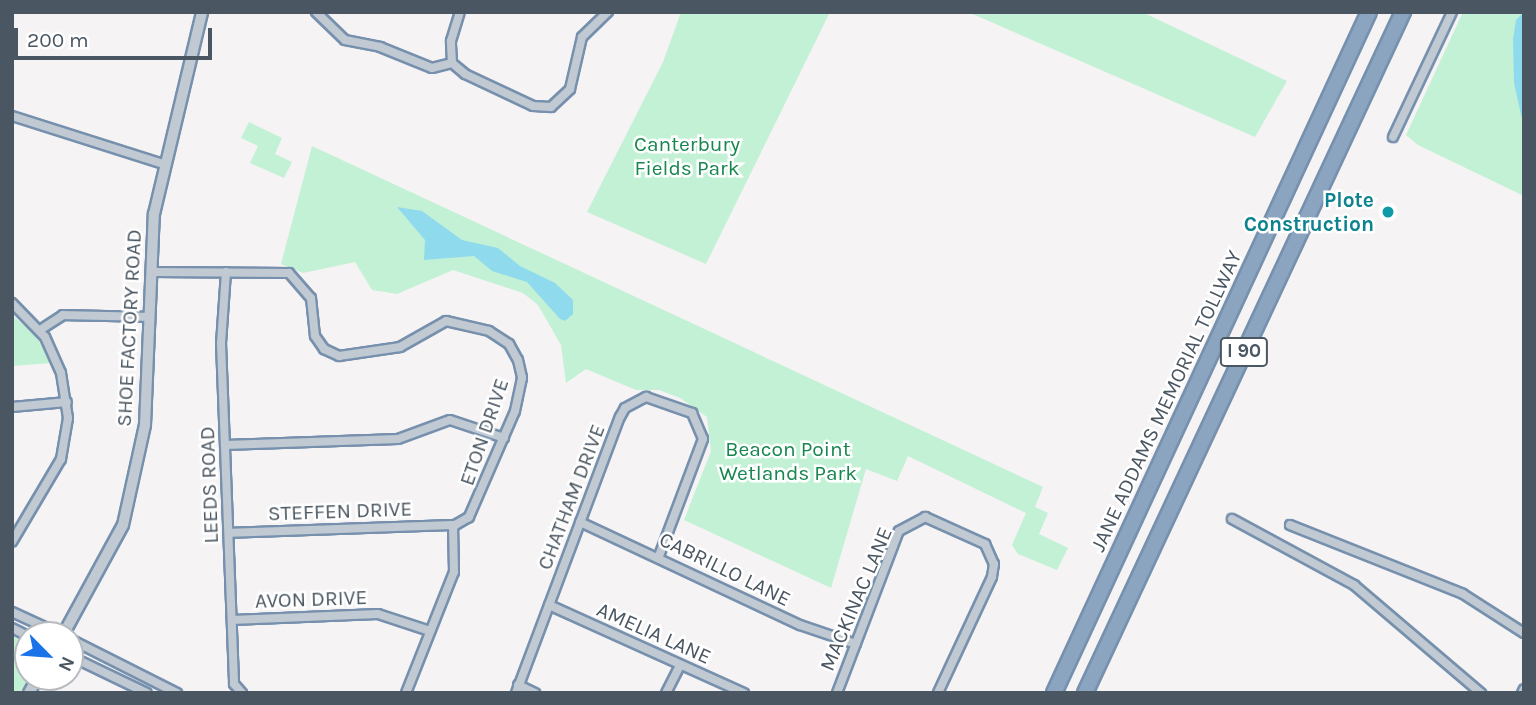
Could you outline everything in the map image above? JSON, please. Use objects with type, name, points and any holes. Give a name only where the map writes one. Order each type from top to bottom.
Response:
[{"type":"highway","name":"JANE ADDAMS MEMORIAL TOLLWAY","points":[[1054,693],[1368,12]]},
{"type":"highway","name":"I 90","points":[[1085,693],[1403,12]]},
{"type":"street","name":"SHOE FACTORY ROAD","points":[[70,621],[123,525],[145,425],[154,214],[163,164],[202,12]]},
{"type":"street","points":[[316,12],[345,40],[380,47],[426,67],[452,63]]},
{"type":"street","points":[[460,12],[450,49],[452,63],[465,74],[533,106],[551,107],[570,89],[582,37],[608,12]]},
{"type":"street","points":[[1394,137],[1452,12]]},
{"type":"street","points":[[12,116],[163,164]]},
{"type":"street","name":"ETON DRIVE","points":[[153,272],[289,273],[311,298],[315,336],[324,349],[339,356],[400,347],[446,321],[489,331],[509,344],[522,378],[504,438],[476,508],[453,525]]},
{"type":"street","name":"LEEDS ROAD","points":[[226,272],[221,343],[234,684],[242,693]]},
{"type":"street","points":[[12,303],[40,330],[61,373],[67,402],[61,459],[12,541]]},
{"type":"street","points":[[40,330],[63,315],[150,317]]},
{"type":"street","name":"CHATHAM DRIVE","points":[[517,689],[625,408],[656,397],[692,413],[703,439],[659,556]]},
{"type":"street","points":[[12,407],[67,402]]},
{"type":"street","points":[[225,445],[398,439],[450,420],[504,438]]},
{"type":"street","name":"MACKINAC LANE","points":[[836,693],[899,531],[912,522],[936,519],[992,553],[992,578],[938,693]]},
{"type":"street","points":[[1232,519],[1354,584],[1481,693]]},
{"type":"street","name":"CABRILLO LANE","points":[[580,522],[659,556],[800,625],[856,644]]},
{"type":"street","points":[[406,693],[454,572],[453,525]]},
{"type":"street","name":"STEFFEN DRIVE","points":[[229,533],[453,525]]},
{"type":"street","points":[[1290,525],[1463,594],[1524,633]]},
{"type":"street","name":"AMELIA LANE","points":[[549,605],[744,693]]},
{"type":"street","points":[[12,612],[32,621]]},
{"type":"street","name":"AVON DRIVE","points":[[232,620],[377,614],[430,631]]},
{"type":"street","points":[[84,646],[177,693]]},
{"type":"street","points":[[84,663],[147,693]]},
{"type":"street","points":[[666,693],[680,665]]},
{"type":"street","points":[[517,689],[535,693]]},
{"type":"green space","name":"Canterbury Fields Park","points":[[681,12],[830,12],[706,264],[587,212],[663,62]]},
{"type":"green space","points":[[968,12],[1142,12],[1287,81],[1255,137]]},
{"type":"green space","points":[[1463,12],[1524,12],[1524,196],[1418,145],[1406,135]]},
{"type":"green space","points":[[249,122],[282,138],[275,154],[292,162],[284,178],[250,163],[258,146],[241,138]]},
{"type":"green space","name":"Beacon Point Wetlands Park","points":[[312,146],[1043,487],[1035,507],[1048,513],[1039,534],[1068,548],[1057,570],[1018,554],[1012,545],[1026,513],[908,456],[897,481],[866,469],[831,588],[684,520],[711,451],[707,417],[680,398],[659,390],[636,390],[586,369],[566,383],[561,345],[538,305],[523,293],[453,270],[397,294],[372,290],[355,262],[303,273],[281,264]]},
{"type":"green space","points":[[12,315],[36,336],[51,363],[12,366]]},
{"type":"green space","points":[[12,636],[14,691],[21,691],[12,693]]},
{"type":"water","points":[[1524,12],[1524,128],[1514,83],[1513,39],[1516,20]]},
{"type":"water","points":[[397,207],[422,211],[462,240],[498,248],[520,266],[555,283],[573,300],[573,314],[565,321],[560,319],[527,282],[492,271],[474,256],[424,260],[425,240]]},
{"type":"place","name":"Plote Construction","points":[[1388,212]]}]
